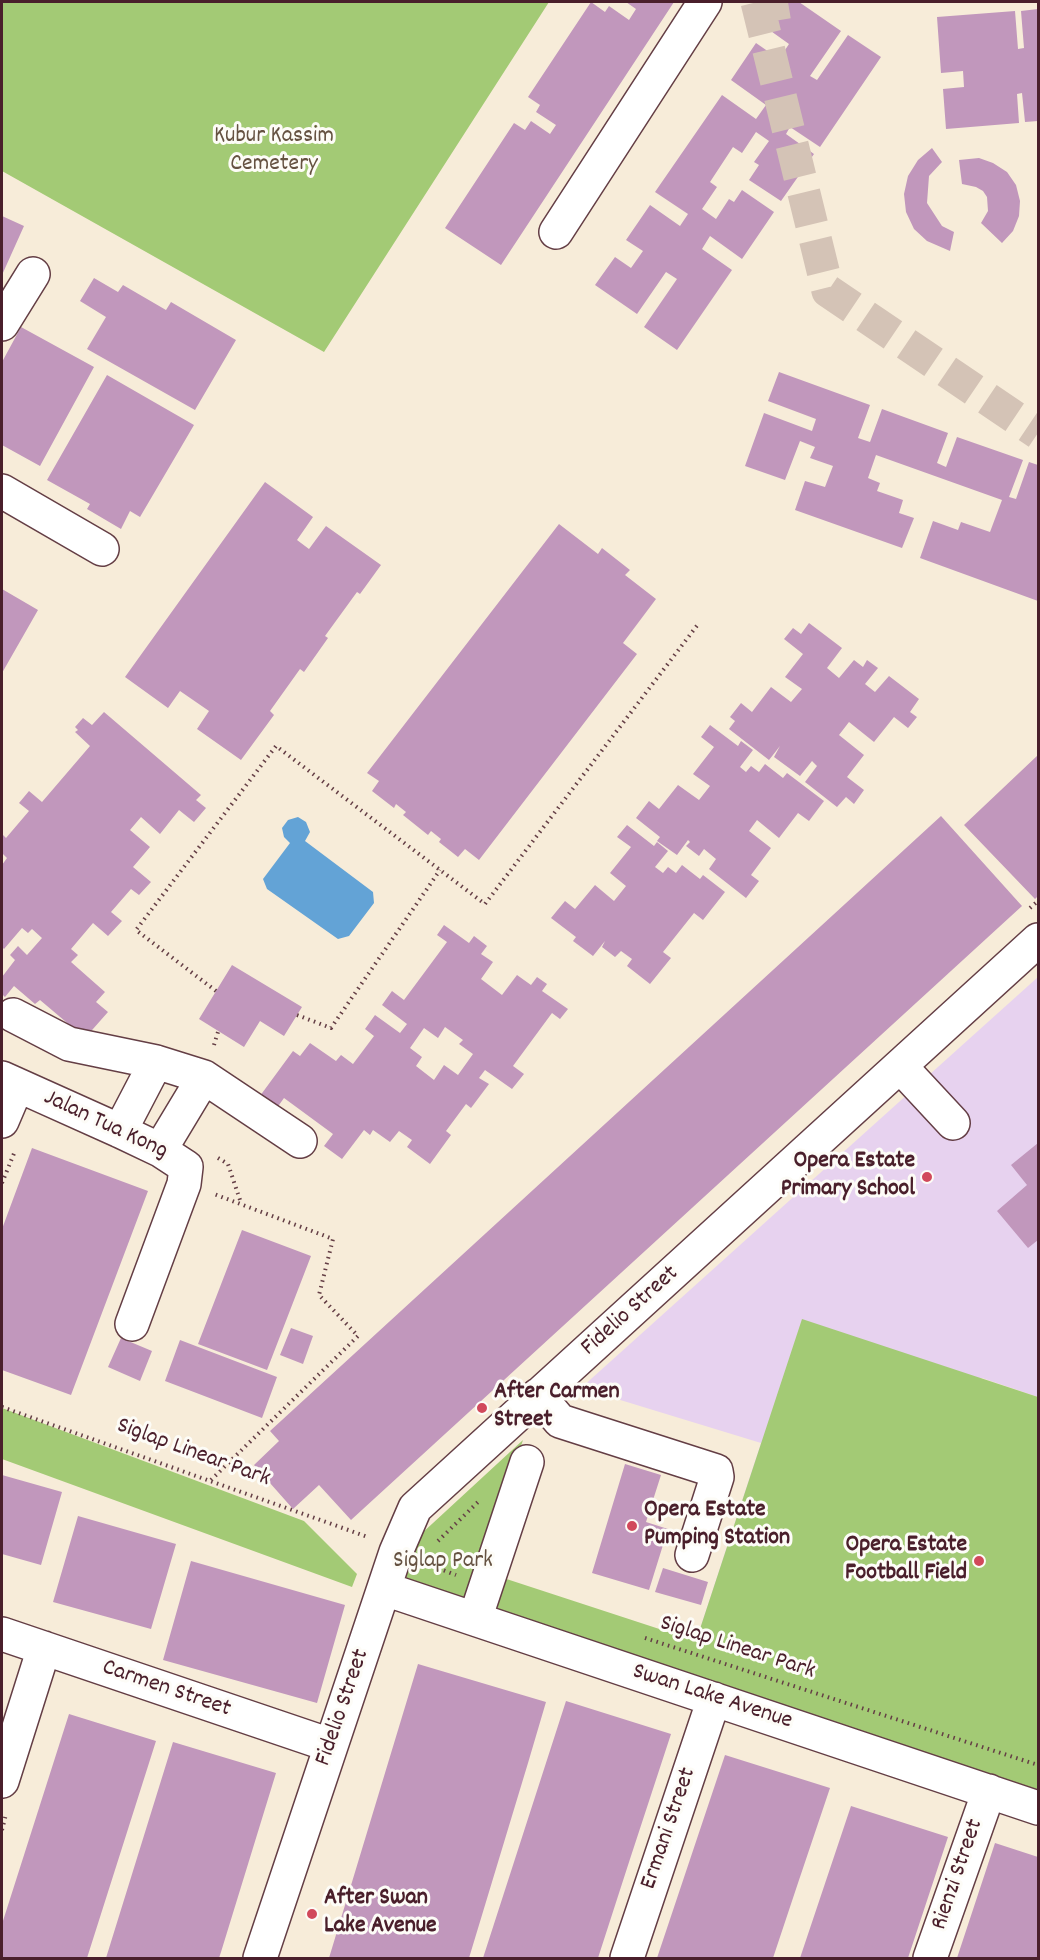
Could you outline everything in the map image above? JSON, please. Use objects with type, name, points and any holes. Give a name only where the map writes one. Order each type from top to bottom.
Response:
[{"type":"street","points":[[556,232],[705,2]]},
{"type":"street","points":[[2,324],[33,274]]},
{"type":"street","points":[[2,491],[102,549]]},
{"type":"street","name":"Fidelio Street","points":[[260,1959],[396,1551],[419,1503],[1038,940]]},
{"type":"street","points":[[13,1015],[69,1044],[156,1062],[204,1077],[300,1141]]},
{"type":"street","points":[[120,1131],[156,1062]]},
{"type":"street","points":[[900,1066],[953,1123]]},
{"type":"street","points":[[160,1150],[204,1077]]},
{"type":"street","points":[[2,1121],[10,1082]]},
{"type":"street","name":"Jalan Tua Kong","points":[[10,1082],[120,1131],[182,1162],[186,1179],[132,1324]]},
{"type":"street","points":[[538,1395],[560,1421],[716,1471],[717,1477],[692,1555]]},
{"type":"street","points":[[474,1619],[527,1462]]},
{"type":"street","name":"Swan Lake Avenue","points":[[385,1589],[1038,1808]]},
{"type":"street","name":"Carmen Street","points":[[2,1634],[330,1745]]},
{"type":"street","points":[[2,1781],[44,1648]]},
{"type":"street","name":"Ermani Street","points":[[627,1959],[714,1699]]},
{"type":"street","name":"Rienzi Street","points":[[930,1959],[989,1791]]},
{"type":"path","points":[[216,991],[136,930],[276,746],[485,904],[699,623]]},
{"type":"path","points":[[297,1015],[331,1028],[440,870]]},
{"type":"path","points":[[186,1179],[333,1239],[319,1295],[358,1336],[211,1480]]},
{"type":"path","name":"Siglap Linear Park","points":[[2,1407],[372,1538]]},
{"type":"path","points":[[426,1564],[484,1585]]},
{"type":"path","name":"Siglap Linear Park","points":[[636,1635],[1038,1765]]},
{"type":"shaded area","name":"Opera Estate Primary School","points":[[1038,977],[1038,1397],[982,1378],[696,1641],[761,1443],[581,1388]]},
{"type":"green space","name":"Kubur Kassim Cemetery","points":[[2,2],[549,2],[324,352],[2,171]]},
{"type":"green space","points":[[802,1319],[1038,1397],[1038,1802],[392,1585],[407,1547],[523,1440],[479,1570],[696,1641]]},
{"type":"green space","name":"Siglap Park","points":[[2,1408],[304,1521],[357,1574],[352,1587],[2,1459]]},
{"type":"water","points":[[298,817],[306,822],[310,832],[305,841],[373,892],[374,903],[349,936],[338,939],[267,889],[263,879],[290,843],[284,837],[282,828],[288,820]]},
{"type":"building","points":[[591,2],[605,12],[609,6],[629,20],[636,9],[626,2],[674,2],[501,265],[445,228],[514,123],[525,130],[531,121],[550,134],[556,125],[536,112],[540,105],[528,97]]},
{"type":"building","points":[[788,2],[799,2],[841,31],[810,76],[817,80],[848,35],[881,57],[820,147],[790,127],[786,134],[814,154],[781,201],[749,180],[759,165],[754,162],[769,141],[756,132],[742,153],[733,147],[710,182],[717,187],[702,209],[716,219],[729,199],[734,202],[742,190],[774,212],[742,259],[710,236],[702,249],[732,270],[677,350],[644,327],[677,279],[666,272],[637,314],[595,285],[615,257],[631,268],[643,251],[626,240],[650,205],[680,226],[688,214],[655,192],[722,95],[756,119],[766,105],[731,80],[756,43],[779,59],[789,44],[768,29]]},
{"type":"building","points":[[1038,9],[1038,121],[1025,122],[1022,93],[1017,94],[1019,123],[946,129],[943,89],[964,87],[963,71],[941,73],[937,17],[1015,11],[1018,49],[1024,48],[1021,11]]},
{"type":"building","points":[[932,148],[942,162],[929,176],[927,203],[942,226],[954,232],[950,251],[927,241],[914,229],[906,212],[904,194],[908,176],[918,160]]},
{"type":"building","points":[[979,158],[1007,172],[1016,185],[1020,201],[1019,216],[1013,231],[1002,243],[981,223],[988,211],[987,197],[983,191],[962,184],[959,160]]},
{"type":"building","points":[[2,216],[24,226],[2,275]]},
{"type":"building","points":[[94,278],[118,292],[123,285],[166,310],[171,302],[236,340],[195,410],[87,349],[106,317],[80,301]]},
{"type":"building","points":[[21,327],[94,367],[40,466],[2,445],[2,362]]},
{"type":"building","points":[[779,372],[870,405],[858,438],[870,442],[882,409],[948,433],[937,463],[946,467],[957,437],[1023,460],[1009,497],[1016,499],[1029,462],[1038,465],[1038,601],[920,558],[933,521],[958,530],[961,522],[990,532],[1002,500],[876,455],[868,478],[880,483],[877,491],[903,500],[899,513],[914,518],[902,548],[795,510],[805,481],[825,487],[833,466],[810,458],[815,447],[800,441],[785,480],[745,466],[764,413],[812,431],[816,419],[768,401]]},
{"type":"building","points":[[107,375],[194,425],[140,517],[130,511],[121,529],[87,509],[90,504],[47,480]]},
{"type":"building","points":[[265,482],[313,517],[297,540],[309,549],[326,526],[381,565],[360,594],[357,592],[325,636],[328,638],[304,672],[300,669],[270,711],[274,715],[241,760],[197,729],[209,711],[180,691],[168,708],[125,677]]},
{"type":"building","points":[[559,524],[598,554],[602,548],[630,570],[625,575],[656,599],[623,643],[637,654],[479,860],[465,849],[458,857],[439,842],[441,839],[431,831],[428,835],[403,815],[406,812],[396,804],[394,808],[372,791],[379,781],[367,773]]},
{"type":"building","points":[[2,589],[38,610],[2,673]]},
{"type":"building","points":[[809,623],[842,648],[827,668],[839,678],[854,660],[863,667],[867,660],[878,668],[865,684],[875,692],[889,676],[919,699],[910,712],[917,717],[908,728],[894,717],[874,742],[849,722],[839,735],[864,755],[847,777],[864,790],[854,804],[846,797],[837,807],[805,782],[817,766],[812,761],[800,776],[774,757],[780,746],[769,760],[729,729],[735,721],[730,717],[741,703],[752,712],[771,687],[791,702],[802,689],[785,677],[803,654],[784,639],[793,628],[801,634]]},
{"type":"building","points":[[104,712],[201,795],[196,800],[206,808],[194,822],[179,810],[160,834],[141,817],[130,830],[150,847],[133,867],[151,882],[139,895],[131,889],[111,912],[122,921],[108,936],[93,923],[71,949],[78,955],[71,962],[105,992],[96,1002],[108,1012],[85,1038],[40,1000],[35,1004],[14,986],[5,997],[2,994],[2,977],[15,960],[10,955],[18,946],[27,955],[42,938],[32,929],[28,933],[22,928],[4,949],[2,947],[2,865],[7,858],[2,853],[2,834],[6,838],[29,811],[19,803],[29,791],[42,802],[90,746],[75,732],[78,730],[75,727],[83,718],[92,725]]},
{"type":"building","points":[[710,725],[738,746],[741,741],[753,750],[740,767],[746,772],[751,766],[759,772],[765,764],[783,778],[787,773],[824,801],[809,821],[798,813],[779,838],[757,820],[749,831],[771,848],[751,875],[759,881],[746,898],[709,869],[716,859],[704,849],[699,856],[686,846],[690,842],[688,840],[677,855],[657,841],[660,837],[636,818],[649,801],[659,809],[678,785],[699,800],[710,786],[693,774],[714,747],[701,737]]},
{"type":"building","points":[[1038,755],[1038,896],[1035,899],[964,825]]},
{"type":"building","points":[[941,816],[1022,906],[351,1520],[319,1485],[293,1509],[254,1465],[279,1441],[270,1431]]},
{"type":"building","points":[[627,825],[654,846],[657,842],[668,851],[655,867],[663,873],[668,867],[676,873],[682,865],[700,879],[703,875],[725,892],[703,920],[694,913],[663,952],[671,958],[650,984],[627,966],[632,959],[621,951],[615,957],[602,947],[605,941],[593,956],[573,941],[576,937],[551,918],[565,901],[575,909],[595,885],[614,901],[626,886],[610,873],[631,847],[617,837]]},
{"type":"building","points":[[444,925],[469,943],[474,936],[487,946],[481,954],[493,962],[481,979],[502,995],[517,975],[531,985],[537,977],[547,984],[542,991],[568,1009],[560,1019],[552,1013],[513,1066],[524,1074],[512,1089],[485,1070],[479,1078],[489,1084],[471,1108],[466,1104],[446,1131],[451,1135],[430,1164],[407,1147],[412,1140],[399,1131],[390,1142],[373,1130],[370,1135],[364,1130],[342,1159],[324,1146],[333,1134],[284,1098],[274,1112],[257,1100],[293,1051],[300,1056],[310,1043],[336,1061],[341,1055],[353,1064],[374,1036],[365,1029],[375,1015],[400,1033],[407,1024],[382,1005],[392,991],[404,1000],[447,942],[437,935]],"holes":[[[445,1027],[463,1040],[459,1044],[473,1054],[458,1075],[444,1065],[434,1080],[416,1066],[422,1057],[410,1048],[424,1028],[438,1038]]]},
{"type":"building","points":[[232,965],[302,1007],[284,1036],[260,1021],[244,1047],[199,1019]]},
{"type":"building","points":[[1038,1143],[1038,1240],[1028,1248],[997,1211],[1027,1185],[1011,1165]]},
{"type":"building","points":[[32,1148],[148,1191],[71,1395],[2,1370],[2,1229]]},
{"type":"building","points":[[242,1230],[311,1256],[267,1370],[198,1344]]},
{"type":"building","points":[[291,1328],[313,1336],[303,1364],[280,1355]]},
{"type":"building","points":[[121,1338],[152,1351],[140,1381],[108,1367]]},
{"type":"building","points":[[180,1340],[277,1377],[262,1418],[165,1381]]},
{"type":"building","name":"Opera Estate Pumping Station","points":[[625,1464],[661,1475],[646,1522],[668,1529],[649,1590],[592,1573]]},
{"type":"building","points":[[2,1475],[62,1492],[41,1565],[2,1554]]},
{"type":"building","points":[[78,1516],[176,1544],[151,1629],[53,1602]]},
{"type":"building","points":[[191,1561],[345,1605],[317,1703],[163,1660]]},
{"type":"building","name":"Opera Estate Pumping Station","points":[[663,1568],[708,1582],[701,1605],[655,1592]]},
{"type":"building","points":[[418,1664],[546,1702],[469,1958],[329,1958]]},
{"type":"building","points":[[566,1701],[671,1734],[598,1958],[483,1958]]},
{"type":"building","points":[[69,1714],[156,1741],[87,1958],[2,1958],[2,1924]]},
{"type":"building","points":[[173,1742],[276,1773],[221,1952],[219,1958],[106,1958]]},
{"type":"building","points":[[725,1755],[830,1788],[773,1958],[657,1958]]},
{"type":"building","points":[[851,1806],[948,1837],[908,1958],[800,1958]]},
{"type":"building","points":[[995,1843],[1038,1857],[1038,1958],[957,1958]]},
{"type":"tunnel","points":[[757,2],[828,291],[1038,433]]},
{"type":"tunnel","points":[[758,7],[788,2]]},
{"type":"place","name":"Opera Estate Primary School","points":[[927,1177]]},
{"type":"place","name":"After Carmen Street","points":[[482,1408]]},
{"type":"place","name":"Opera Estate Pumping Station","points":[[632,1526]]},
{"type":"place","name":"Opera Estate Football Field","points":[[979,1561]]},
{"type":"place","name":"After Swan Lake Avenue","points":[[312,1914]]}]
